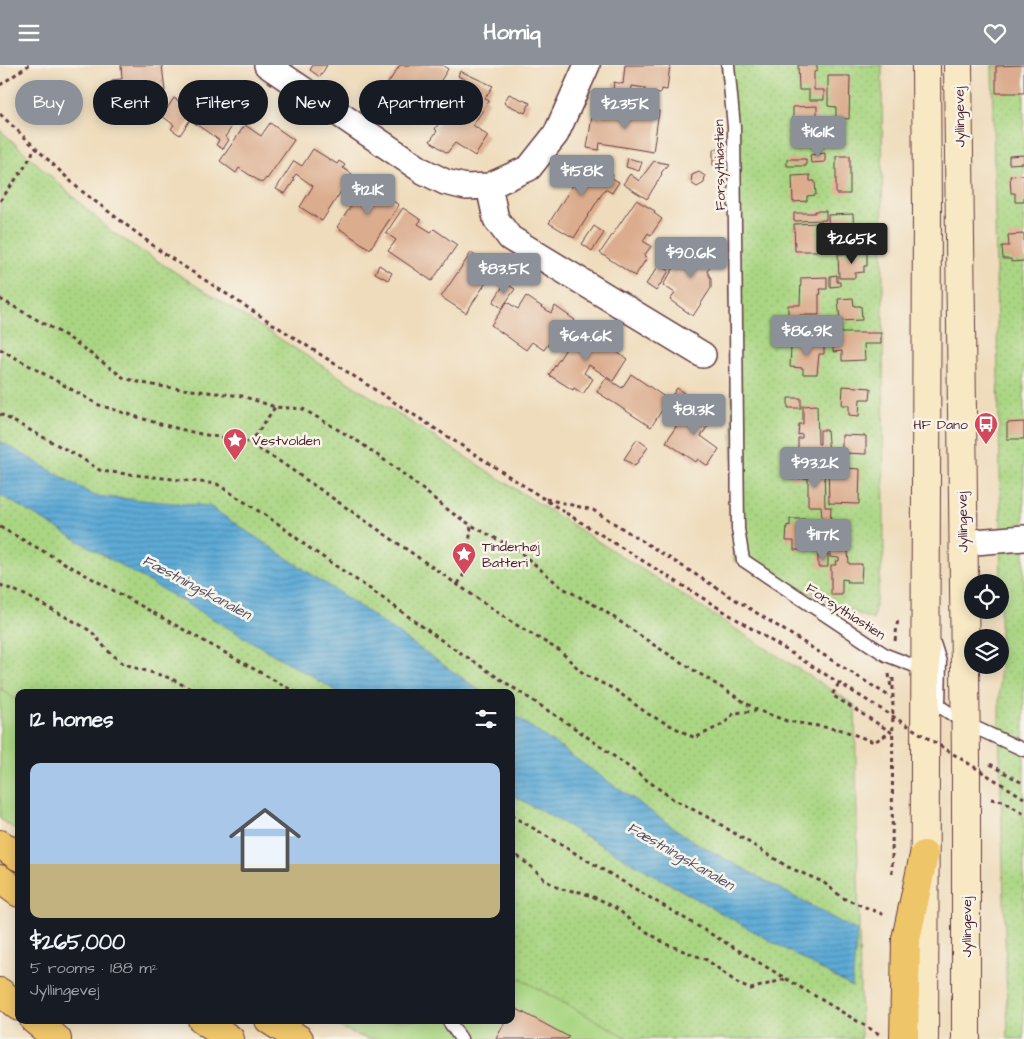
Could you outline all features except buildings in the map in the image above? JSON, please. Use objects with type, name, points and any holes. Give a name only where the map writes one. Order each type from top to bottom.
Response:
[{"type":"highway","points":[[0,844],[15,854]]},
{"type":"highway","points":[[892,1037],[906,939],[924,855]]},
{"type":"highway","points":[[0,879],[15,890]]},
{"type":"highway","points":[[0,992],[15,1004]]},
{"type":"highway","points":[[39,1024],[57,1039]]},
{"type":"highway","points":[[208,1024],[230,1039]]},
{"type":"highway","points":[[275,1024],[299,1039]]},
{"type":"street","points":[[268,65],[424,171],[446,182],[466,187],[489,186],[529,168],[556,134],[587,65]]},
{"type":"street","points":[[924,1039],[926,65]]},
{"type":"street","name":"Jyllingevej","points":[[958,65],[966,1039]]},
{"type":"street","points":[[489,186],[496,219],[510,238],[703,355]]},
{"type":"street","points":[[963,543],[1024,538]]},
{"type":"lane","name":"Forsythiastien","points":[[728,65],[734,127],[738,529],[744,560],[879,651],[925,670]]},
{"type":"lane","points":[[925,615],[940,662],[939,706],[965,736],[1024,749]]},
{"type":"lane","points":[[451,1024],[461,1039]]},
{"type":"path","points":[[0,85],[28,65]]},
{"type":"path","points":[[0,114],[79,189],[162,253],[566,513],[1024,798]]},
{"type":"path","points":[[0,200],[36,148]]},
{"type":"path","points":[[0,299],[68,337],[124,377],[142,383],[165,387],[242,395],[275,407],[304,409],[359,442],[401,472],[452,513],[519,551],[561,587],[600,608],[657,647],[757,710],[787,721],[842,730],[874,742],[892,732]]},
{"type":"path","points":[[0,349],[99,405],[160,425],[223,438],[240,438],[279,461],[510,621],[560,651],[585,675],[614,689],[648,714],[696,738],[725,723],[734,713],[757,710]]},
{"type":"path","points":[[250,444],[275,407]]},
{"type":"path","points":[[0,414],[78,456],[101,471],[217,484],[280,525],[305,545],[450,646],[571,726],[673,799],[715,821],[788,867],[823,882],[843,898],[893,918]]},
{"type":"path","points":[[544,498],[593,510],[892,698],[892,879]]},
{"type":"path","points":[[458,584],[467,569],[471,525]]},
{"type":"path","points":[[0,527],[290,689]]},
{"type":"path","points":[[0,585],[21,593],[80,624],[92,632],[107,650],[121,662],[170,678],[191,689]]},
{"type":"path","points":[[839,683],[832,695],[892,732]]},
{"type":"path","points":[[965,736],[1024,784]]},
{"type":"path","points":[[1003,801],[1024,814]]},
{"type":"path","points":[[515,817],[785,979],[892,1037]]},
{"type":"path","points":[[515,854],[545,880],[560,889],[580,892],[599,899],[619,910],[633,923],[666,944],[707,960],[740,985],[752,989],[785,979]]},
{"type":"green space","points":[[722,65],[882,65],[884,552],[873,620],[734,561],[728,123]]},
{"type":"green space","points":[[992,65],[1024,65],[1024,1039],[1008,1039],[999,725],[1000,674],[1009,674],[1009,629],[1000,629],[1000,619],[1009,619],[1009,574],[1001,574]]},
{"type":"green space","name":"Vestvolden","points":[[0,130],[112,232],[855,705],[861,1039],[627,1039],[515,977],[515,689],[15,689],[15,700],[0,689]]},
{"type":"green space","points":[[0,688],[15,699],[15,829],[0,819]]},
{"type":"green space","points":[[515,976],[630,1039],[367,1039],[333,1024],[515,1024]]},
{"type":"water","name":"Fæstningskanalen","points":[[0,441],[95,496],[209,506],[362,608],[478,689],[333,689],[0,495]]},
{"type":"water","name":"Fæstningskanalen","points":[[515,716],[693,841],[857,931],[852,987],[515,796]]},
{"type":"place","name":"HF Dano","points":[[986,445]]},
{"type":"place","name":"Vestvolden","points":[[235,461]]},
{"type":"place","name":"Tinderhøj Batteri","points":[[464,575]]}]
